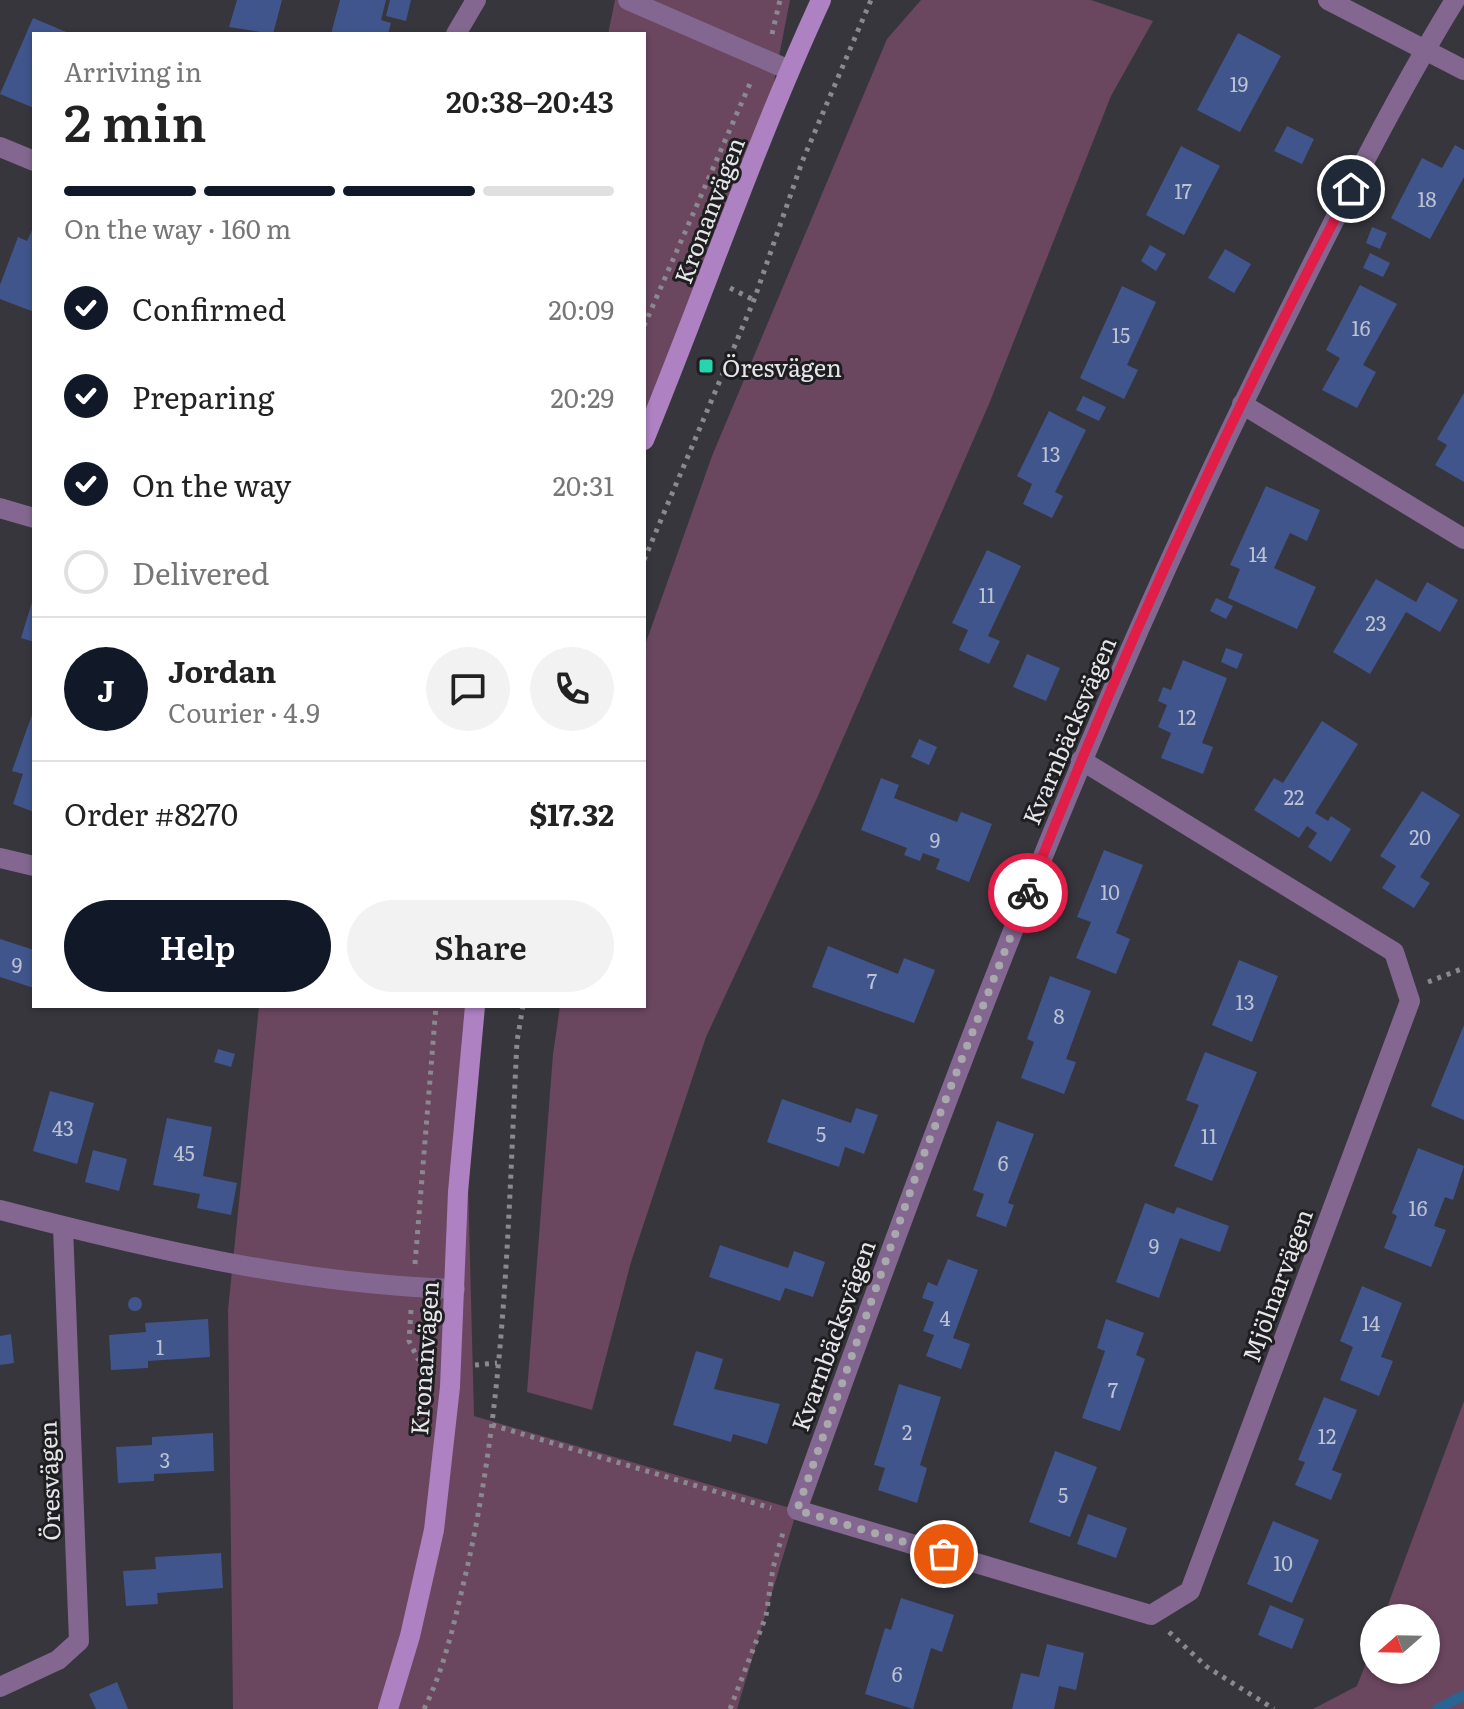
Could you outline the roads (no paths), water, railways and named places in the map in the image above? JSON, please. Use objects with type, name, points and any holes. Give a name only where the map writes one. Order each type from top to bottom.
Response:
[{"type":"street","points":[[457,32],[476,0]]},
{"type":"street","points":[[628,0],[789,70]]},
{"type":"street","name":"Kronanvägen","points":[[646,435],[711,278],[789,70],[821,0]]},
{"type":"street","points":[[1328,0],[1464,70]]},
{"type":"street","name":"Kvarnbäcksvägen","points":[[1151,1615],[788,1514],[922,1159],[1081,760],[1242,404],[1425,49],[1455,0]]},
{"type":"street","points":[[0,147],[32,160]]},
{"type":"street","points":[[1242,404],[1464,539]]},
{"type":"street","points":[[0,508],[32,517]]},
{"type":"street","name":"Mjölnarvägen","points":[[1081,760],[1394,952],[1410,1001],[1190,1591],[1151,1615]]},
{"type":"street","points":[[0,858],[32,866]]},
{"type":"street","name":"Kronanvägen","points":[[388,1709],[410,1636],[434,1530],[450,1387],[458,1192],[475,1008]]},
{"type":"street","points":[[0,1210],[234,1266],[306,1277],[455,1289]]},
{"type":"street","name":"Öresvägen","points":[[0,1687],[58,1660],[79,1641],[63,1227]]},
{"type":"waterway","points":[[1437,1709],[1464,1695]]},
{"type":"place","name":"Öresvägen","points":[[706,366]]}]
